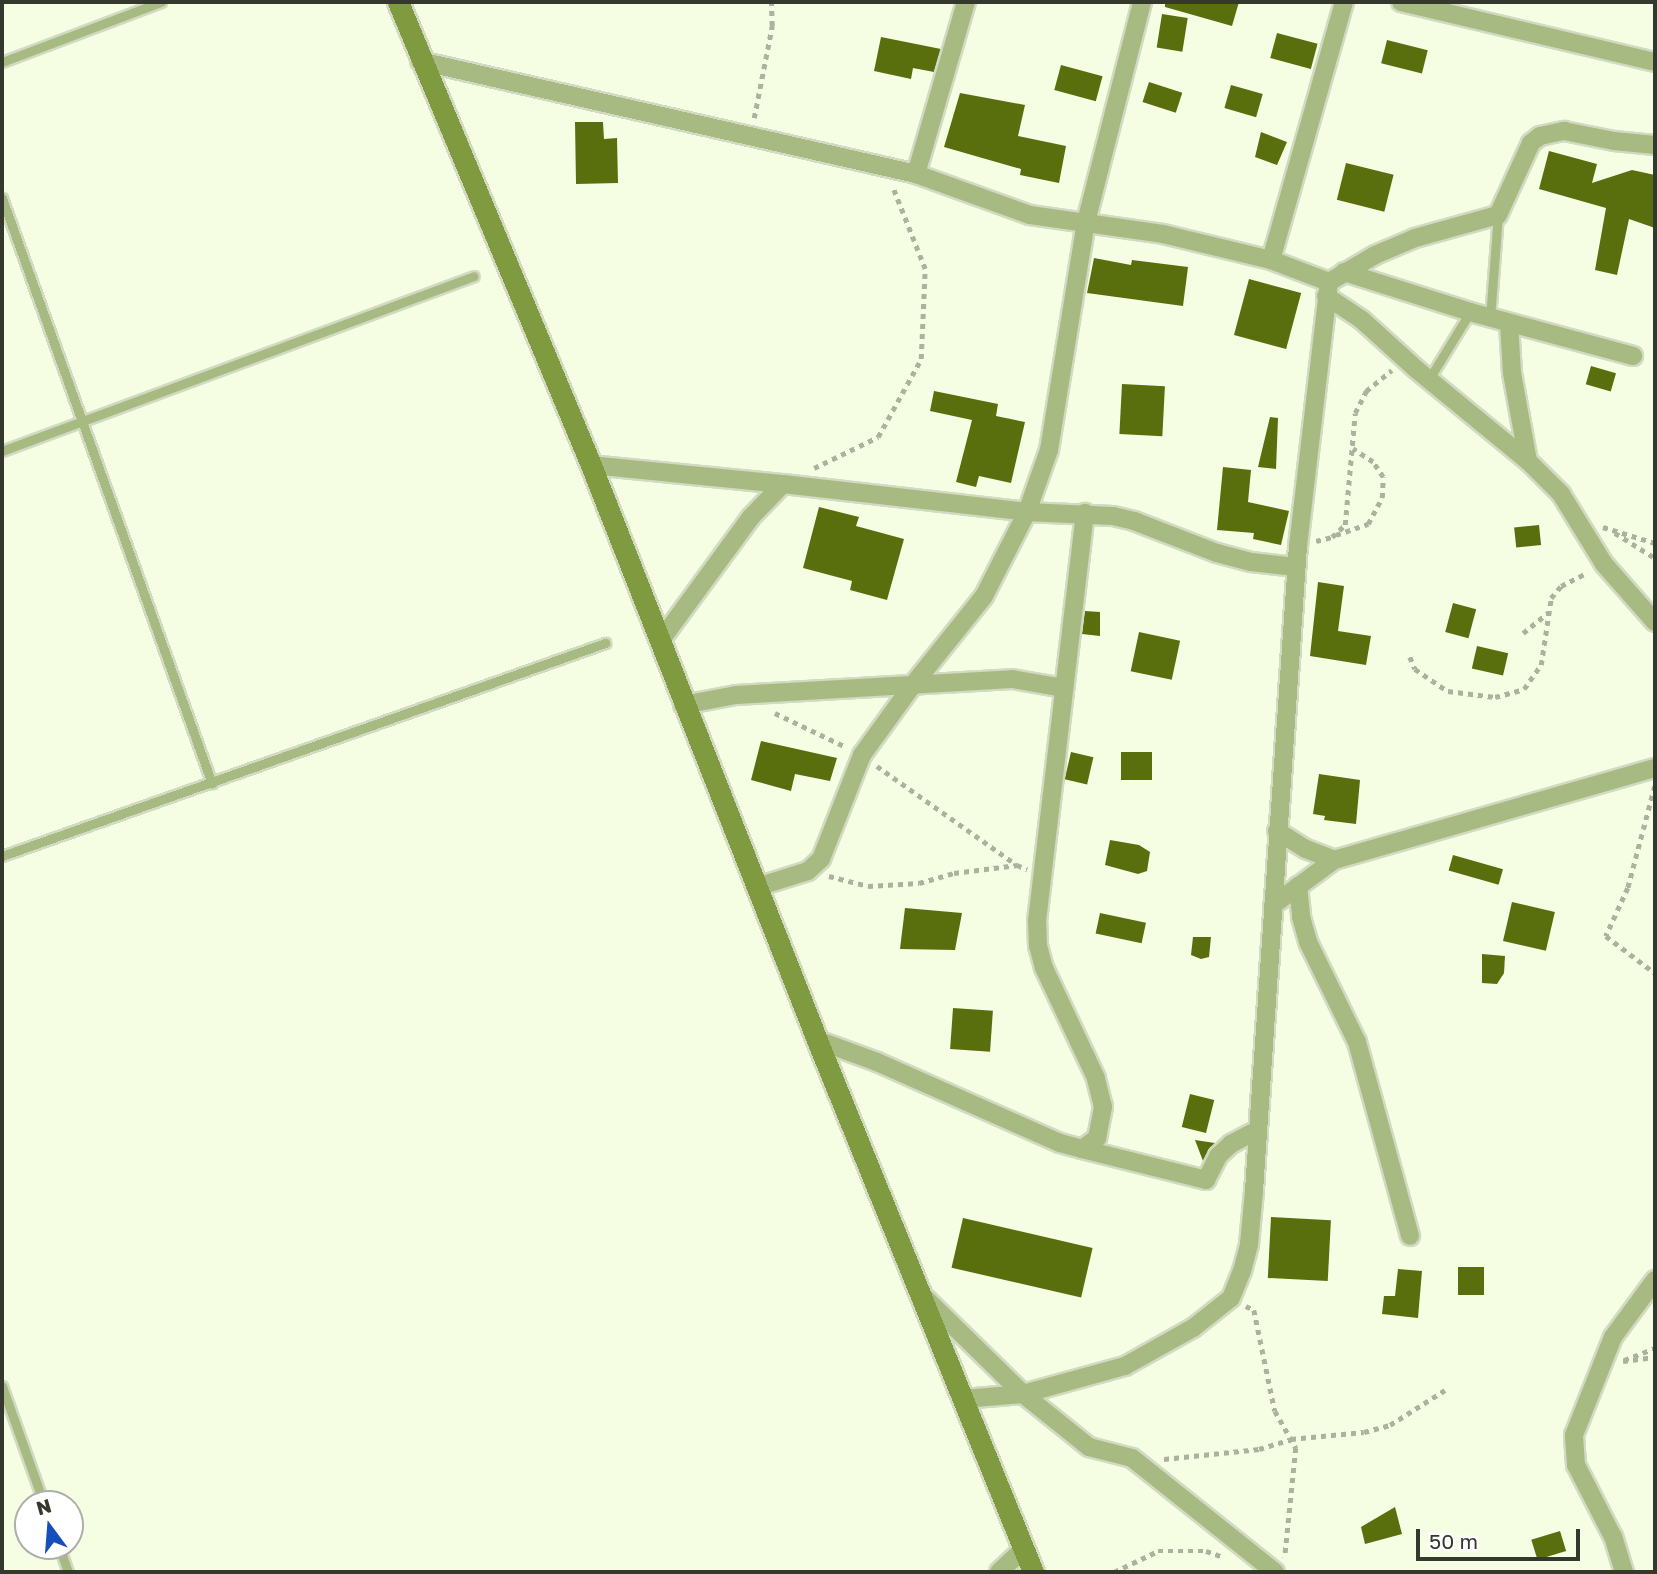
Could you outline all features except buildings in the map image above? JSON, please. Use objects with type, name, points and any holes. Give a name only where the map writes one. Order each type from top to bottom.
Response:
[{"type":"street","points":[[398,2],[420,61],[591,465],[661,640],[683,705],[1033,1572]]},
{"type":"street","points":[[916,174],[965,2]]},
{"type":"street","points":[[757,887],[808,871],[824,850],[862,755],[912,686],[984,596],[1027,512],[1049,450],[1086,222],[1142,2]]},
{"type":"street","points":[[1271,260],[1344,2]]},
{"type":"street","points":[[1401,2],[1655,62]]},
{"type":"street","points":[[420,61],[916,174],[1030,215],[1163,234],[1271,260],[1333,284],[1470,312],[1633,356]]},
{"type":"street","points":[[1333,284],[1415,238],[1498,215],[1531,143],[1540,136],[1564,131],[1614,141],[1655,145]]},
{"type":"street","points":[[1333,284],[1362,320],[1405,360],[1528,461],[1562,494],[1604,564],[1655,622]]},
{"type":"street","points":[[963,1399],[1023,1394],[1125,1366],[1193,1328],[1231,1298],[1249,1244],[1296,567],[1333,284]]},
{"type":"street","points":[[1509,323],[1512,373],[1528,461]]},
{"type":"street","points":[[591,465],[1027,512],[1084,513],[1134,521],[1228,556],[1296,567]]},
{"type":"street","points":[[661,640],[751,517],[783,484]]},
{"type":"street","points":[[1083,1149],[1097,1138],[1103,1107],[1096,1078],[1044,968],[1038,946],[1037,921],[1084,513]]},
{"type":"street","points":[[683,705],[736,695],[1012,679],[1064,688]]},
{"type":"street","points":[[1273,905],[1334,860],[1655,768]]},
{"type":"street","points":[[1277,831],[1306,849],[1334,860]]},
{"type":"street","points":[[1298,886],[1301,917],[1308,942],[1357,1042],[1410,1236]]},
{"type":"street","points":[[817,1040],[877,1062],[1060,1143],[1206,1180],[1218,1156],[1231,1144],[1250,1134],[1257,1136]]},
{"type":"street","points":[[1623,1572],[1613,1537],[1576,1465],[1574,1435],[1614,1337],[1655,1280]]},
{"type":"street","points":[[923,1296],[1023,1394],[1089,1447],[1132,1458],[1280,1566]]},
{"type":"street","points":[[999,1572],[1024,1549]]},
{"type":"lane","points":[[2,62],[160,2]]},
{"type":"lane","points":[[2,198],[212,784]]},
{"type":"lane","points":[[1490,318],[1498,215]]},
{"type":"lane","points":[[2,451],[474,276]]},
{"type":"lane","points":[[1429,379],[1470,312]]},
{"type":"lane","points":[[2,856],[605,643]]},
{"type":"lane","points":[[2,1386],[39,1490]]},
{"type":"path","points":[[751,136],[772,26],[771,2]]},
{"type":"path","points":[[783,484],[878,437],[921,359],[925,269],[885,167]]},
{"type":"path","points":[[1332,537],[1345,525],[1355,413],[1366,391],[1405,360]]},
{"type":"path","points":[[1298,546],[1368,524],[1382,498],[1383,477],[1373,462],[1353,449]]},
{"type":"path","points":[[1579,519],[1655,543]]},
{"type":"path","points":[[1609,529],[1655,558]]},
{"type":"path","points":[[1410,657],[1415,668],[1448,691],[1494,697],[1524,689],[1541,665],[1550,598],[1562,586],[1604,564]]},
{"type":"path","points":[[1523,633],[1548,613]]},
{"type":"path","points":[[774,712],[862,755],[1017,865],[1041,875]]},
{"type":"path","points":[[1655,786],[1628,888],[1606,936],[1655,973]]},
{"type":"path","points":[[808,871],[868,886],[919,883],[954,873],[1017,865]]},
{"type":"path","points":[[1231,1298],[1254,1310],[1275,1411],[1296,1448],[1280,1566]]},
{"type":"path","points":[[1602,1364],[1633,1359],[1655,1348]]},
{"type":"path","points":[[1602,1364],[1655,1357]]},
{"type":"path","points":[[1132,1458],[1177,1459],[1259,1449],[1291,1439],[1364,1432],[1390,1424],[1446,1390]]},
{"type":"path","points":[[1114,1572],[1158,1551],[1206,1551],[1227,1559]]}]
